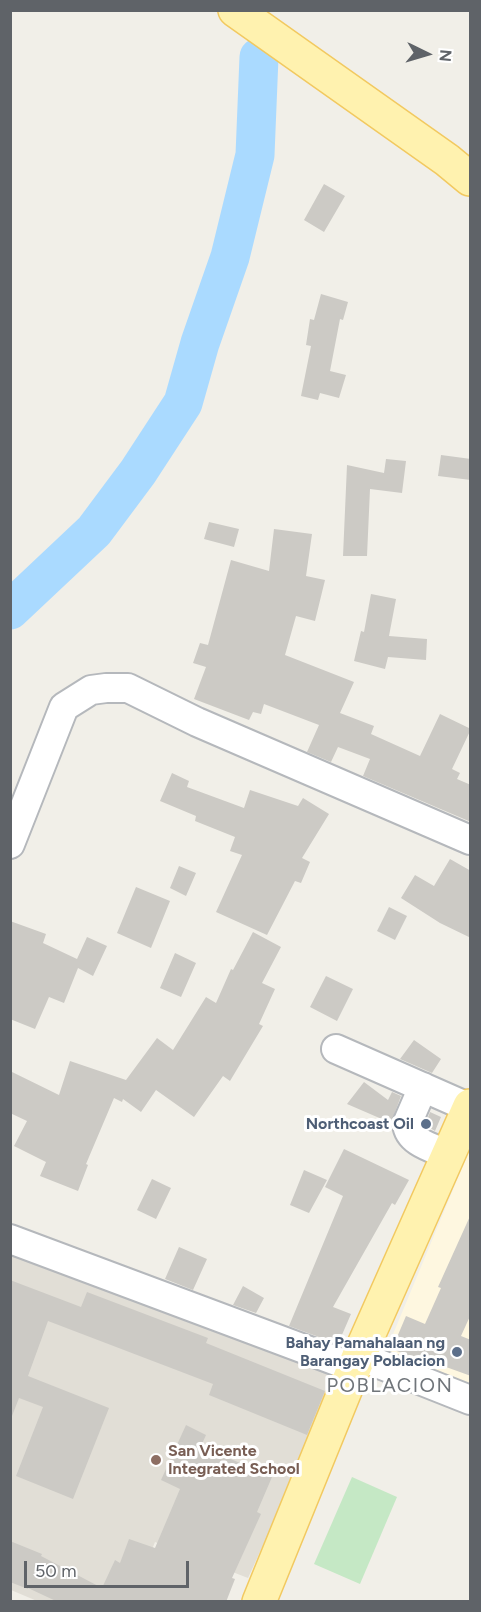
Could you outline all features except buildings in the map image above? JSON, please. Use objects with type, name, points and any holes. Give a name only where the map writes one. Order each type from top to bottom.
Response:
[{"type":"main road","points":[[235,10],[471,179]]},
{"type":"main road","points":[[259,1602],[357,1362],[469,1114]]},
{"type":"street","points":[[10,844],[64,707],[91,690],[106,688],[128,688],[197,722],[471,840]]},
{"type":"street","points":[[336,1049],[423,1087],[469,1114]]},
{"type":"street","points":[[423,1087],[407,1124],[408,1130],[413,1138],[449,1155]]},
{"type":"street","points":[[10,1239],[471,1400]]},
{"type":"shaded area","points":[[470,1149],[470,1385],[386,1351]]},
{"type":"shaded area","name":"San Vicente Integrated School","points":[[10,1251],[340,1377],[248,1578],[155,1542],[131,1601],[37,1601],[11,1590]]},
{"type":"green space","points":[[352,1477],[397,1497],[360,1584],[314,1564]]},
{"type":"waterway","points":[[10,610],[94,531],[138,472],[183,403],[200,343],[230,257],[255,155],[259,57]]},
{"type":"place","name":"Northcoast Oil","points":[[426,1124]]},
{"type":"place","name":"Bahay Pamahalaan ng Barangay Poblacion","points":[[457,1352]]},
{"type":"place","name":"San Vicente Integrated School","points":[[156,1460]]},
{"type":"district","name":"POBLACION","points":[[390,1386]]}]
